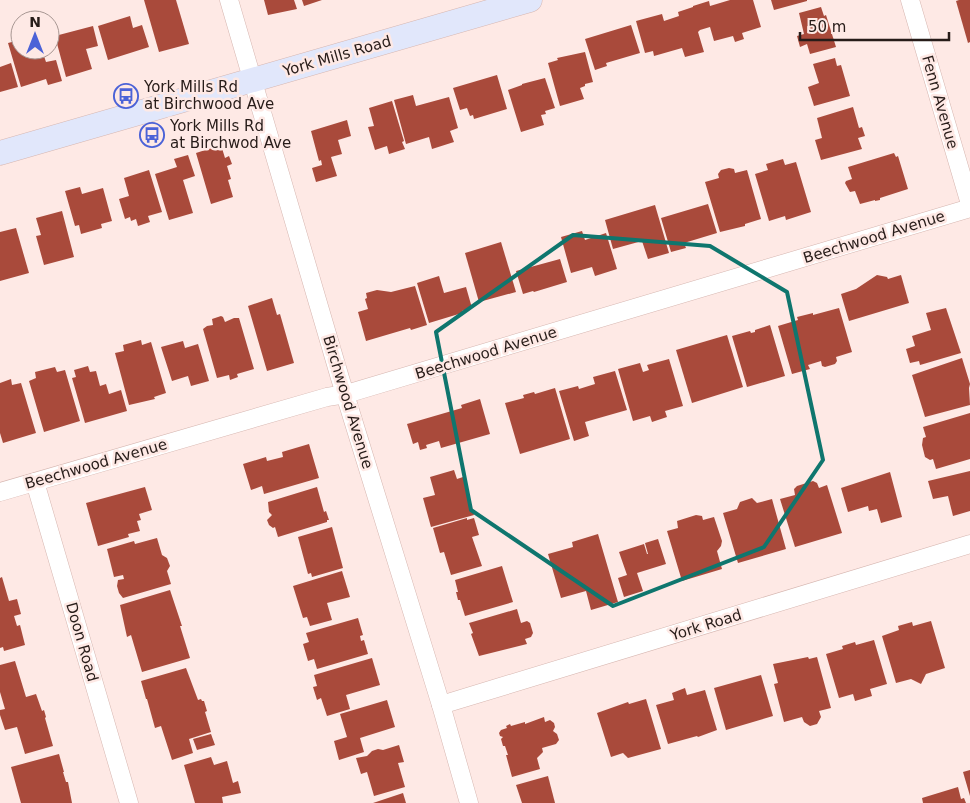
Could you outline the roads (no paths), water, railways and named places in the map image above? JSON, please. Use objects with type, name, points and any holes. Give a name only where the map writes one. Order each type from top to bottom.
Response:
[{"type":"main road","name":"York Mills Road","points":[[0,153],[530,0]]},
{"type":"street","name":"Birchwood Avenue","points":[[229,0],[469,803]]},
{"type":"street","name":"Fenn Avenue","points":[[910,0],[970,204]]},
{"type":"street","name":"Beechwood Avenue","points":[[0,492],[327,397],[346,394],[970,208]]},
{"type":"street","name":"Doon Road","points":[[35,482],[129,803]]},
{"type":"street","name":"York Road","points":[[441,705],[970,544]]},
{"type":"place","name":"York Mills Rd at Birchwood Ave","points":[[126,96]]},
{"type":"place","name":"York Mills Rd at Birchwod Ave","points":[[152,135]]}]
